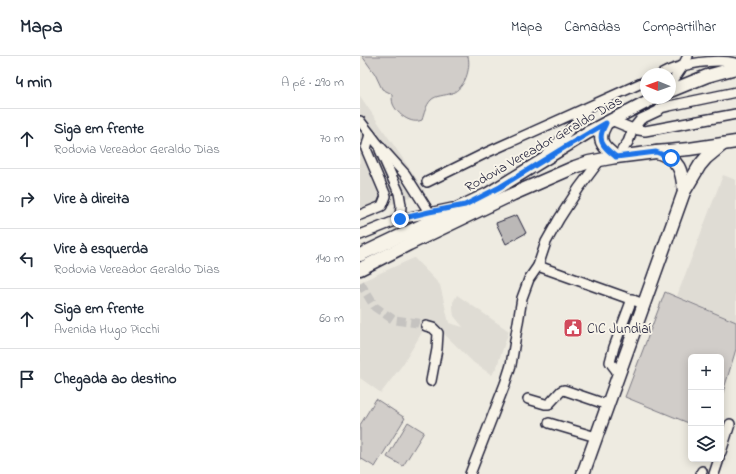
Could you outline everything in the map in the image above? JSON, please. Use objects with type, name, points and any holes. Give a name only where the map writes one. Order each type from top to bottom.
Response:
[{"type":"main road","points":[[676,89],[707,76],[736,68]]},
{"type":"main road","name":"Rodovia Vereador Geraldo Dias","points":[[360,255],[500,187],[609,122],[643,104]]},
{"type":"main road","points":[[609,122],[601,135],[602,143],[604,147],[618,157]]},
{"type":"main road","name":"Rodovia Vereador Geraldo Dias","points":[[360,269],[514,194],[589,162],[736,142]]},
{"type":"main road","points":[[583,474],[684,192],[700,165],[706,158],[724,144]]},
{"type":"main road","points":[[656,152],[671,158],[677,164],[681,170],[684,192]]},
{"type":"street","points":[[676,76],[688,56]]},
{"type":"street","points":[[703,56],[712,62]]},
{"type":"street","points":[[676,68],[690,64],[712,62],[729,61],[736,63]]},
{"type":"street","points":[[428,182],[488,152],[640,84]]},
{"type":"street","points":[[618,157],[628,142],[633,129],[641,119],[661,108],[736,92]]},
{"type":"street","points":[[537,164],[575,124],[587,108]]},
{"type":"street","points":[[609,122],[645,131],[736,114]]},
{"type":"street","points":[[360,121],[377,143],[406,174],[429,212]]},
{"type":"street","points":[[549,125],[558,124],[563,132],[562,138]]},
{"type":"street","points":[[360,215],[382,206],[386,196],[366,149],[370,134]]},
{"type":"street","points":[[377,143],[399,193],[401,204],[400,219]]},
{"type":"street","points":[[470,474],[511,365],[522,298],[529,279],[538,266],[546,242],[559,219],[579,188],[600,160]]},
{"type":"street","points":[[360,235],[400,219],[465,205]]},
{"type":"street","points":[[538,266],[644,304]]},
{"type":"street","points":[[619,374],[610,362],[632,299]]},
{"type":"street","points":[[426,326],[433,328],[438,333],[437,349],[431,381]]},
{"type":"street","points":[[528,399],[549,404],[561,390],[564,390],[608,405]]},
{"type":"street","points":[[549,423],[596,437]]},
{"type":"street","points":[[724,443],[730,424]]},
{"type":"street","points":[[714,474],[718,462]]},
{"type":"shaded area","points":[[362,56],[468,56],[469,67],[464,83],[457,91],[433,98],[425,110],[422,120],[413,121],[405,118],[395,108],[392,100],[392,94],[382,89],[375,74]]},
{"type":"shaded area","points":[[360,96],[425,191],[382,208],[360,219]]},
{"type":"shaded area","points":[[723,175],[736,180],[736,322],[677,296]]},
{"type":"shaded area","points":[[414,258],[440,285],[449,323],[463,327],[454,316],[453,302],[457,295],[509,331],[497,366],[492,375],[474,363],[436,326],[427,324],[403,364],[381,393],[360,378],[360,282]]},
{"type":"shaded area","points":[[665,292],[736,322],[736,349],[724,389],[724,354],[688,354],[688,423],[625,397]]},
{"type":"shaded area","points":[[376,399],[405,418],[375,467],[360,458],[360,425]]},
{"type":"shaded area","points":[[408,422],[424,432],[403,466],[387,457]]},
{"type":"building","points":[[517,215],[526,233],[506,244],[496,223]]},
{"type":"tunnel","points":[[360,283],[375,307],[394,320],[418,323],[426,326]]},
{"type":"place","name":"CIC Jundiaí","points":[[573,328]]},
{"type":"route","points":[[400,219],[465,205],[488,194],[606,123],[601,135],[602,143],[604,147],[616,157],[656,152],[671,158]]}]
